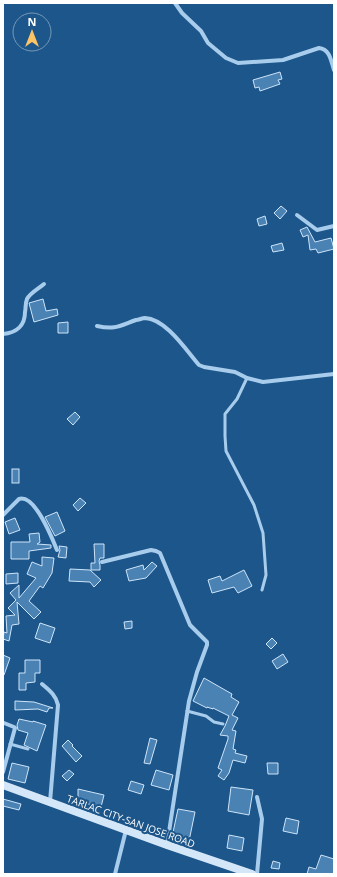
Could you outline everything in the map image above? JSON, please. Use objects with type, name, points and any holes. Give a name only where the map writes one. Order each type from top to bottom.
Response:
[{"type":"main road","name":"TARLAC CITY-SAN JOSE ROAD","points":[[3,785],[167,845],[252,874]]},
{"type":"street","points":[[175,3],[182,13],[201,31],[208,43],[216,51],[238,63],[283,60],[319,48],[324,48],[327,50],[334,70]]},
{"type":"street","points":[[297,215],[317,230],[334,226]]},
{"type":"street","points":[[3,334],[11,334],[17,331],[24,320],[27,300],[31,294],[44,284]]},
{"type":"street","points":[[97,326],[117,328],[145,318],[154,321],[166,328],[198,365],[235,372],[247,378],[263,382],[334,374]]},
{"type":"street","points":[[3,515],[19,499],[26,499],[40,513],[57,550]]},
{"type":"street","points":[[102,562],[151,550],[160,553],[190,625],[207,642],[187,710],[167,845]]},
{"type":"street","points":[[42,684],[53,693],[57,699],[58,705],[50,802]]},
{"type":"street","points":[[3,772],[15,728],[4,723]]},
{"type":"street","points":[[257,797],[262,819],[257,874]]},
{"type":"street","points":[[115,874],[126,830]]},
{"type":"lane","points":[[247,378],[237,399],[225,414],[226,451],[254,505],[263,533],[266,575],[262,590]]},
{"type":"lane","points":[[187,710],[206,716],[214,722],[223,724]]},
{"type":"lane","points":[[10,744],[28,748]]},
{"type":"building","points":[[280,72],[282,79],[278,80],[280,84],[260,91],[259,87],[255,88],[253,80]]},
{"type":"building","points":[[281,206],[287,211],[280,219],[274,213]]},
{"type":"building","points":[[265,216],[267,224],[259,226],[257,219]]},
{"type":"building","points":[[307,227],[315,242],[331,238],[334,249],[318,253],[316,249],[310,250],[308,235],[303,237],[300,230]]},
{"type":"building","points":[[282,243],[284,250],[273,252],[271,246]]},
{"type":"building","points":[[43,299],[46,311],[57,309],[58,315],[34,322],[29,303]]},
{"type":"building","points":[[68,322],[68,333],[58,333],[58,323]]},
{"type":"building","points":[[75,412],[80,417],[73,425],[67,419]]},
{"type":"building","points":[[12,469],[19,469],[19,483],[12,483]]},
{"type":"building","points":[[80,498],[86,503],[78,511],[73,505]]},
{"type":"building","points":[[57,512],[65,531],[55,536],[45,517]]},
{"type":"building","points":[[15,518],[20,530],[9,534],[5,522]]},
{"type":"building","points":[[39,533],[40,542],[37,544],[51,545],[51,548],[29,551],[29,559],[11,559],[11,542],[30,542],[29,534]]},
{"type":"building","points":[[94,544],[104,544],[104,558],[100,558],[99,561],[100,570],[91,570],[91,563],[95,563]]},
{"type":"building","points":[[59,546],[67,547],[66,558],[58,557],[60,550]]},
{"type":"building","points":[[42,557],[54,558],[52,573],[43,588],[40,586],[29,601],[41,612],[34,619],[17,602],[19,624],[12,625],[9,641],[3,639],[4,632],[7,633],[6,616],[15,615],[8,608],[16,600],[10,593],[19,585],[19,598],[36,578],[27,574],[32,562],[42,566]]},
{"type":"building","points":[[152,562],[157,566],[146,578],[129,581],[126,570],[143,565],[144,570]]},
{"type":"building","points":[[70,569],[90,570],[101,580],[94,587],[90,582],[69,581]]},
{"type":"building","points":[[244,570],[252,586],[238,593],[234,587],[212,593],[208,580],[220,576],[222,581]]},
{"type":"building","points":[[18,573],[18,583],[6,584],[6,574]]},
{"type":"building","points":[[132,621],[132,628],[125,629],[124,622]]},
{"type":"building","points":[[40,623],[55,628],[50,643],[35,638]]},
{"type":"building","points":[[272,638],[277,643],[271,649],[266,644]]},
{"type":"building","points":[[283,654],[288,662],[277,669],[272,661]]},
{"type":"building","points":[[3,655],[10,658],[4,675],[3,675]]},
{"type":"building","points":[[25,660],[40,660],[40,673],[35,673],[35,682],[26,683],[26,690],[19,690],[19,673],[25,673]]},
{"type":"building","points":[[204,678],[232,694],[231,697],[239,702],[232,715],[238,718],[232,730],[236,731],[233,749],[236,750],[235,753],[247,756],[245,763],[233,760],[229,773],[224,780],[218,776],[222,770],[218,768],[228,736],[220,735],[229,716],[213,708],[207,708],[193,701]]},
{"type":"building","points":[[15,701],[34,702],[53,708],[49,708],[47,712],[38,709],[15,710]]},
{"type":"building","points":[[19,719],[46,725],[37,751],[24,745],[28,733],[18,730],[17,725]]},
{"type":"building","points":[[150,738],[157,740],[150,764],[144,763]]},
{"type":"building","points":[[68,740],[82,756],[76,762],[62,746]]},
{"type":"building","points":[[12,763],[29,767],[25,783],[8,779]]},
{"type":"building","points":[[267,763],[278,763],[278,774],[268,774]]},
{"type":"building","points":[[69,770],[74,774],[67,781],[62,776]]},
{"type":"building","points":[[156,770],[173,775],[169,790],[151,785]]},
{"type":"building","points":[[131,781],[144,785],[141,794],[128,790]]},
{"type":"building","points":[[231,787],[253,790],[249,815],[228,811]]},
{"type":"building","points":[[78,789],[104,795],[101,807],[78,803]]},
{"type":"building","points":[[3,799],[21,804],[19,810],[3,806]]},
{"type":"building","points":[[178,809],[195,812],[189,841],[172,837]]},
{"type":"building","points":[[286,818],[299,821],[297,834],[283,831]]},
{"type":"building","points":[[229,835],[244,838],[242,851],[227,848]]},
{"type":"building","points":[[321,855],[334,859],[334,874],[307,874],[309,867],[316,869]]},
{"type":"building","points":[[273,861],[280,863],[279,869],[271,868]]}]
